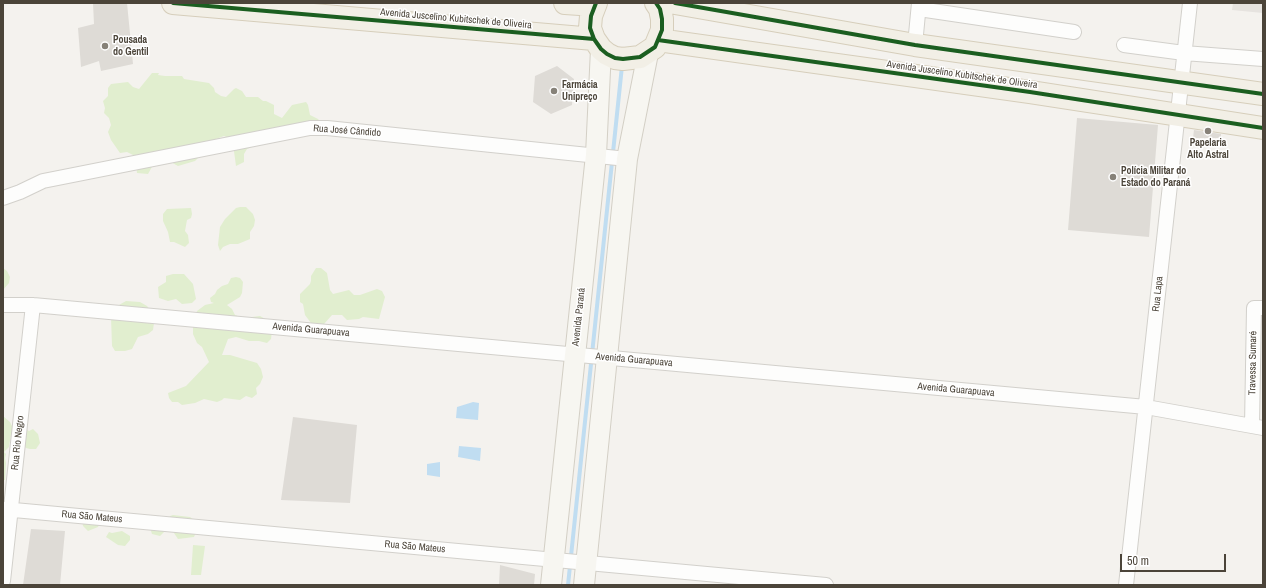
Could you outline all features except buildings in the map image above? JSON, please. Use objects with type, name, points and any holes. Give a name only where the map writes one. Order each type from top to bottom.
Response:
[{"type":"main road","name":"Avenida Juscelino Kubitschek de Oliveira","points":[[174,3],[597,44]]},
{"type":"main road","points":[[565,3],[595,4],[591,16],[590,28],[597,44],[611,56],[623,59],[640,57],[653,47],[662,30],[660,9],[656,3]]},
{"type":"main road","points":[[675,3],[915,45],[1263,94]]},
{"type":"main road","name":"Avenida Juscelino Kubitschek de Oliveira","points":[[653,47],[1030,92],[1263,128]]},
{"type":"street","name":"Rua Lapa","points":[[1126,585],[1190,3]]},
{"type":"street","points":[[915,45],[919,6],[1074,32]]},
{"type":"street","name":"Avenida Paraná","points":[[551,585],[558,560],[596,155],[597,44]]},
{"type":"street","points":[[1124,45],[1184,53],[1263,59]]},
{"type":"street","points":[[584,585],[583,562],[604,357],[627,159],[653,47]]},
{"type":"street","name":"Rua José Cândido","points":[[3,198],[43,181],[310,128],[327,128],[627,159]]},
{"type":"street","name":"Avenida Guarapuava","points":[[3,305],[33,305],[1146,407],[1258,427]]},
{"type":"street","name":"Rua Rio Negro","points":[[3,581],[7,509],[33,305]]},
{"type":"street","name":"Travessa Sumaré","points":[[1258,427],[1254,308],[1263,308]]},
{"type":"street","name":"Rua São Mateus","points":[[7,509],[826,585]]},
{"type":"green space","points":[[152,73],[159,73],[158,75],[165,76],[182,76],[184,79],[209,83],[214,88],[215,92],[226,97],[236,88],[242,91],[246,97],[258,97],[263,101],[274,105],[274,114],[282,118],[292,105],[306,102],[310,115],[318,119],[323,125],[262,143],[247,149],[244,154],[244,162],[236,166],[233,144],[229,138],[224,136],[208,142],[201,155],[195,161],[178,166],[169,161],[153,165],[148,174],[137,173],[135,156],[127,152],[120,153],[111,140],[108,132],[111,125],[109,118],[104,113],[105,108],[103,101],[108,96],[108,88],[111,84],[128,82],[133,87],[139,89]]},
{"type":"green space","points":[[246,207],[253,214],[255,220],[254,226],[250,232],[250,239],[238,244],[230,244],[223,247],[220,251],[218,245],[220,227],[225,219],[236,208]]},
{"type":"green space","points":[[191,208],[191,218],[187,220],[185,231],[188,235],[189,243],[185,247],[174,242],[170,242],[168,232],[163,221],[163,214],[167,209]]},
{"type":"green space","points":[[3,268],[7,271],[10,277],[9,283],[3,290]]},
{"type":"green space","points":[[316,268],[321,268],[327,273],[330,290],[333,294],[349,290],[354,295],[360,295],[377,289],[382,291],[385,297],[379,319],[363,317],[359,319],[347,320],[342,315],[332,315],[324,324],[317,325],[311,323],[305,315],[303,304],[300,302],[300,294],[310,284],[311,276]]},
{"type":"green space","points":[[173,274],[184,274],[193,284],[196,299],[192,303],[182,304],[176,299],[168,301],[159,298],[158,287],[166,282],[166,276]]},
{"type":"green space","points":[[231,278],[240,278],[243,282],[242,293],[240,297],[227,305],[232,309],[235,315],[244,318],[260,316],[267,320],[272,331],[271,339],[267,343],[249,341],[236,337],[228,339],[222,355],[230,355],[257,363],[261,369],[263,377],[260,384],[256,388],[257,394],[252,398],[246,396],[240,400],[224,398],[217,402],[204,399],[195,403],[182,405],[178,402],[172,402],[168,393],[186,386],[209,362],[202,347],[197,343],[193,334],[193,323],[197,311],[205,305],[214,303],[211,302],[210,298],[222,286],[228,284]]},
{"type":"green space","points":[[126,301],[140,302],[147,306],[155,316],[153,330],[148,334],[138,337],[132,349],[115,351],[112,346],[111,317],[119,305]]},
{"type":"green space","points":[[3,416],[10,422],[14,430],[23,427],[29,431],[33,429],[38,434],[40,443],[36,449],[26,448],[13,431],[11,434],[9,447],[4,452],[6,454],[5,480],[3,480]]},
{"type":"green space","points":[[170,516],[190,517],[194,520],[197,530],[194,537],[178,539],[172,530],[165,531],[160,536],[152,534],[151,531],[153,526],[168,520]]},
{"type":"green space","points":[[82,520],[100,523],[98,527],[88,531],[83,526]]},
{"type":"green space","points":[[122,531],[130,536],[130,540],[125,546],[118,545],[106,537],[109,532],[112,533]]},
{"type":"green space","points":[[193,545],[205,546],[201,575],[191,575]]},
{"type":"shaded area","points":[[1233,3],[1263,3],[1263,13],[1232,10]]},
{"type":"water","points":[[473,402],[479,403],[478,420],[456,418],[457,407]]},
{"type":"water","points":[[459,446],[481,448],[480,461],[458,457]]},
{"type":"water","points":[[440,462],[440,477],[427,475],[427,464]]},
{"type":"waterway","points":[[568,585],[622,66]]},
{"type":"cycle path","points":[[173,3],[594,39]]},
{"type":"cycle path","points":[[596,3],[591,16],[590,28],[594,39],[601,49],[607,54],[615,58],[623,59],[640,57],[655,47],[662,30],[660,9],[656,3]]},
{"type":"cycle path","points":[[675,3],[915,45],[1263,94]]},
{"type":"cycle path","points":[[658,40],[1030,92],[1263,128]]},
{"type":"place","name":"Pousada do Gentil","points":[[105,46]]},
{"type":"place","name":"Farmácia Unipreço","points":[[554,91]]},
{"type":"place","name":"Papelaria Alto Astral","points":[[1208,131]]},
{"type":"place","name":"Polícia Militar do Estado do Paraná","points":[[1113,177]]}]
